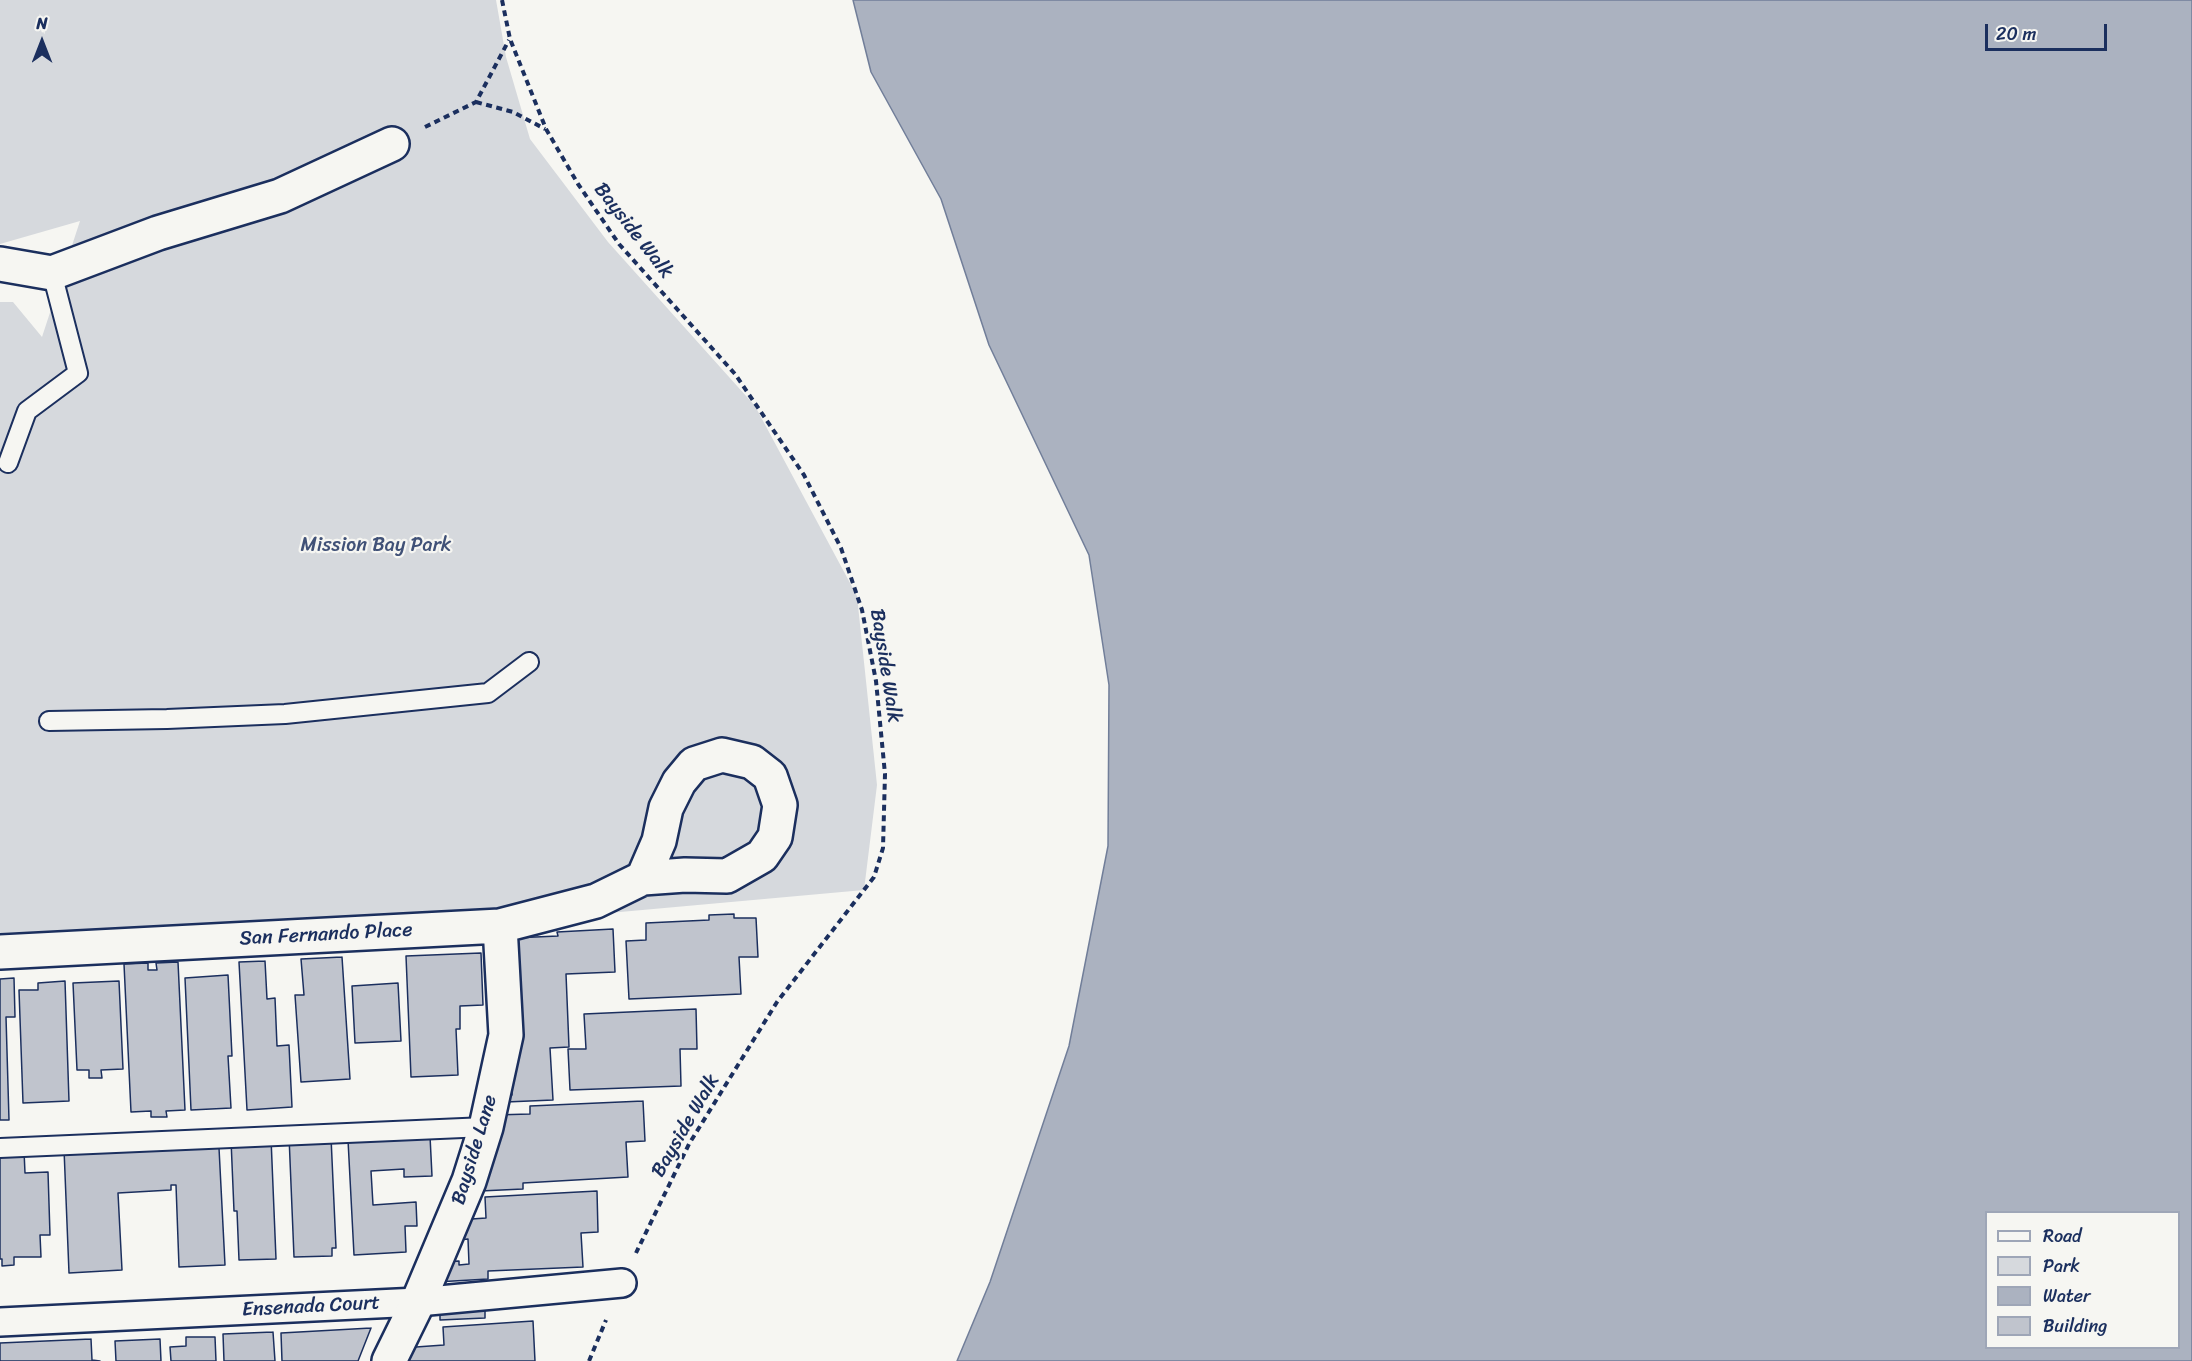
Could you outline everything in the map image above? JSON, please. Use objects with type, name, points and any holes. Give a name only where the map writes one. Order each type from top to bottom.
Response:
[{"type":"street","points":[[0,264],[52,273],[158,233],[280,196],[392,144]]},
{"type":"street","name":"San Fernando Place","points":[[0,952],[500,926],[596,901],[643,878],[685,875],[728,876],[762,856],[775,837],[780,805],[770,776],[752,762],[722,755],[694,764],[679,782],[666,808],[659,841],[643,878]]},
{"type":"street","name":"Bayside Lane","points":[[389,1361],[418,1302],[470,1180],[486,1127],[506,1035],[500,926]]},
{"type":"street","name":"Ensenada Court","points":[[0,1322],[418,1302],[622,1283]]},
{"type":"lane","points":[[8,463],[27,411],[78,374],[52,273]]},
{"type":"lane","points":[[49,720],[166,719],[285,714],[488,693],[529,662]]},
{"type":"lane","points":[[0,1148],[486,1127]]},
{"type":"path","name":"Bayside Walk","points":[[502,0],[510,39],[546,129],[578,184],[619,244],[735,374],[804,475],[840,548],[862,610],[876,681],[885,774],[883,848],[874,877],[777,1002],[689,1144],[622,1283],[589,1361]]},
{"type":"path","points":[[392,144],[476,102],[510,39]]},
{"type":"path","points":[[476,102],[513,112],[546,129]]},
{"type":"green space","name":"Mission Bay Park","points":[[0,0],[496,0],[506,57],[530,139],[608,242],[755,406],[857,596],[877,785],[864,890],[598,914],[0,933],[0,302],[13,302],[42,337],[80,221],[0,244]]},
{"type":"water","points":[[853,0],[2192,0],[2192,1361],[957,1361],[990,1282],[1069,1046],[1108,846],[1109,685],[1089,555],[989,345],[941,199],[871,72]]},
{"type":"building","points":[[734,914],[734,918],[756,918],[758,957],[739,957],[741,994],[629,999],[626,941],[646,940],[646,923],[709,920],[709,915]]},
{"type":"building","points":[[613,929],[615,972],[566,974],[569,1047],[550,1048],[553,1100],[506,1102],[506,1095],[512,1095],[510,1055],[513,938],[558,936],[557,932]]},
{"type":"building","points":[[481,953],[483,1005],[460,1006],[460,1029],[456,1029],[458,1075],[411,1077],[406,956]]},
{"type":"building","points":[[342,957],[350,1079],[301,1082],[295,995],[304,995],[301,959]]},
{"type":"building","points":[[265,961],[267,999],[275,998],[277,1046],[289,1045],[292,1107],[247,1110],[239,962]]},
{"type":"building","points":[[178,962],[185,1110],[166,1111],[167,1117],[151,1117],[151,1111],[131,1112],[124,964],[148,963],[148,970],[157,970],[156,963]]},
{"type":"building","points":[[228,975],[232,1056],[228,1056],[231,1108],[191,1110],[185,978]]},
{"type":"building","points":[[14,978],[15,1017],[6,1017],[9,1120],[0,1120],[0,979]]},
{"type":"building","points":[[65,981],[69,1101],[23,1103],[19,990],[38,990],[38,983]]},
{"type":"building","points":[[119,981],[123,1069],[101,1070],[102,1078],[89,1078],[89,1070],[77,1070],[73,983]]},
{"type":"building","points":[[398,983],[401,1041],[355,1043],[352,986]]},
{"type":"building","points":[[696,1009],[697,1049],[680,1049],[681,1086],[570,1090],[568,1049],[586,1049],[584,1014]]},
{"type":"building","points":[[643,1101],[645,1141],[626,1142],[628,1177],[523,1183],[523,1189],[480,1191],[494,1115],[530,1114],[530,1106]]},
{"type":"building","points":[[289,1136],[331,1137],[336,1248],[332,1248],[332,1256],[294,1257]]},
{"type":"building","points":[[430,1136],[432,1176],[404,1177],[404,1169],[371,1171],[373,1205],[416,1202],[417,1226],[405,1226],[406,1252],[354,1255],[348,1140]]},
{"type":"building","points":[[271,1138],[276,1259],[239,1260],[231,1140]]},
{"type":"building","points":[[219,1148],[225,1265],[179,1267],[176,1185],[171,1185],[171,1190],[118,1193],[122,1270],[69,1273],[64,1149],[121,1152]]},
{"type":"building","points":[[24,1151],[25,1173],[48,1172],[50,1235],[40,1235],[41,1257],[14,1257],[14,1265],[2,1266],[2,1259],[0,1259],[0,1152]]},
{"type":"building","points":[[597,1191],[598,1232],[581,1233],[583,1267],[488,1271],[488,1279],[436,1282],[435,1262],[459,1261],[459,1265],[469,1264],[468,1239],[458,1240],[457,1220],[486,1218],[485,1197]]},
{"type":"building","points":[[485,1299],[485,1318],[440,1320],[440,1301]]},
{"type":"building","points":[[533,1321],[535,1361],[403,1361],[402,1348],[444,1345],[443,1327]]},
{"type":"building","points":[[371,1328],[358,1361],[282,1361],[281,1333]]},
{"type":"building","points":[[273,1332],[275,1361],[224,1361],[223,1334]]},
{"type":"building","points":[[186,1337],[215,1337],[216,1361],[171,1361],[170,1347],[186,1346]]},
{"type":"building","points":[[91,1339],[92,1360],[100,1361],[0,1361],[0,1343]]},
{"type":"building","points":[[160,1339],[161,1361],[116,1361],[115,1341]]}]
